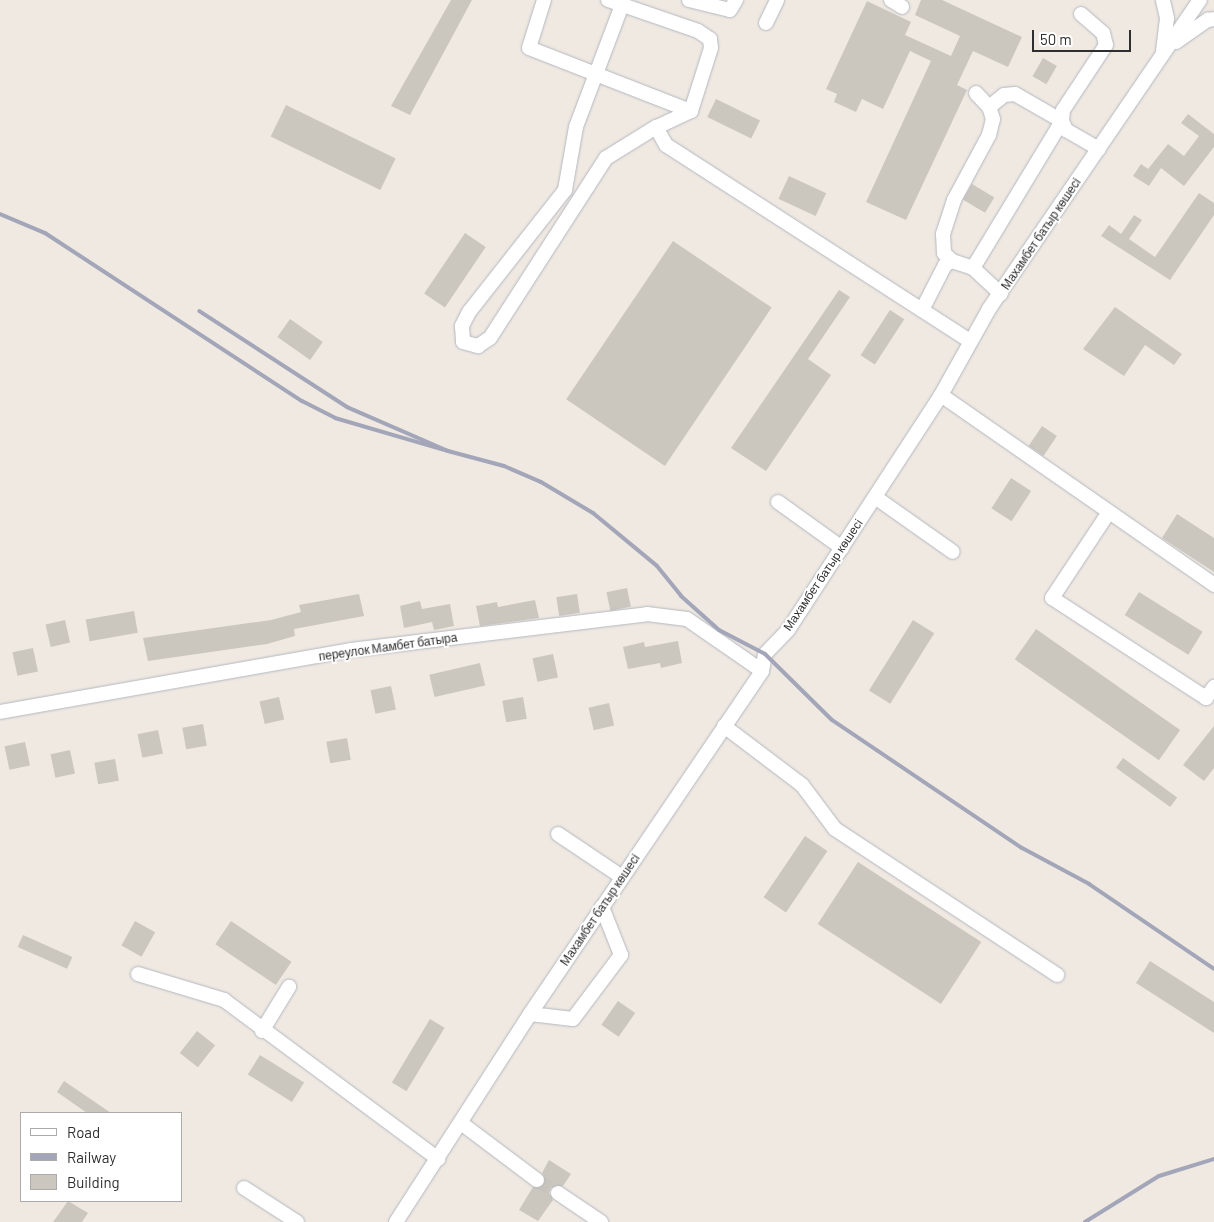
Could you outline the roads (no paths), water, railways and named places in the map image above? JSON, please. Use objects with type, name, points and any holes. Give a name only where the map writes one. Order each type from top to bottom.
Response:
[{"type":"street","points":[[544,0],[529,48],[597,76],[691,110]]},
{"type":"street","points":[[608,0],[698,31],[710,38],[711,48],[691,110],[656,127],[606,158],[490,338],[478,346],[463,342],[462,326],[469,312],[565,190],[576,128],[622,5]]},
{"type":"street","points":[[689,0],[730,10],[736,0]]},
{"type":"street","points":[[766,23],[777,0]]},
{"type":"street","points":[[1162,54],[1167,18],[1163,0]]},
{"type":"street","name":"Махамбет батыр көшесі","points":[[396,1222],[530,1014],[762,671],[765,654],[788,630],[842,548],[941,395],[969,340],[1200,0]]},
{"type":"street","points":[[972,268],[1062,121],[1063,110],[1106,45],[1103,33],[1081,14]]},
{"type":"street","points":[[1162,54],[1187,33],[1214,19]]},
{"type":"street","points":[[976,94],[989,107],[992,119],[989,135],[954,200],[943,234],[944,253],[952,261],[972,268],[1001,294]]},
{"type":"street","points":[[989,107],[1004,96],[1015,94],[1062,121],[1066,130],[1099,149]]},
{"type":"street","points":[[656,127],[666,145],[969,340]]},
{"type":"street","points":[[922,310],[945,265],[952,261]]},
{"type":"street","points":[[941,395],[1214,585]]},
{"type":"street","points":[[875,497],[953,552]]},
{"type":"street","points":[[778,502],[842,548]]},
{"type":"street","points":[[1109,512],[1052,598],[1206,698],[1214,687]]},
{"type":"street","name":"переулок Мамбет батыра","points":[[0,712],[352,650],[647,614],[688,619],[762,671]]},
{"type":"street","points":[[724,726],[802,784],[835,829],[1057,975]]},
{"type":"street","points":[[558,834],[622,877]]},
{"type":"street","points":[[530,1014],[573,1019],[620,955],[602,907]]},
{"type":"street","points":[[138,974],[224,1000],[438,1159]]},
{"type":"street","points":[[262,1030],[289,987]]},
{"type":"street","points":[[461,1123],[537,1180]]},
{"type":"street","points":[[244,1188],[297,1222]]},
{"type":"street","points":[[558,1193],[602,1222]]},
{"type":"tunnel","points":[[537,1180],[558,1193]]},
{"type":"railway","points":[[0,214],[45,233],[302,401],[335,418],[448,451],[347,407],[199,311]]},
{"type":"railway","points":[[448,451],[504,466],[541,482],[593,513],[657,566],[681,596],[719,630],[765,654],[832,720],[1022,848],[1089,884],[1214,969]]},
{"type":"railway","points":[[1085,1222],[1159,1176],[1214,1159]]}]
